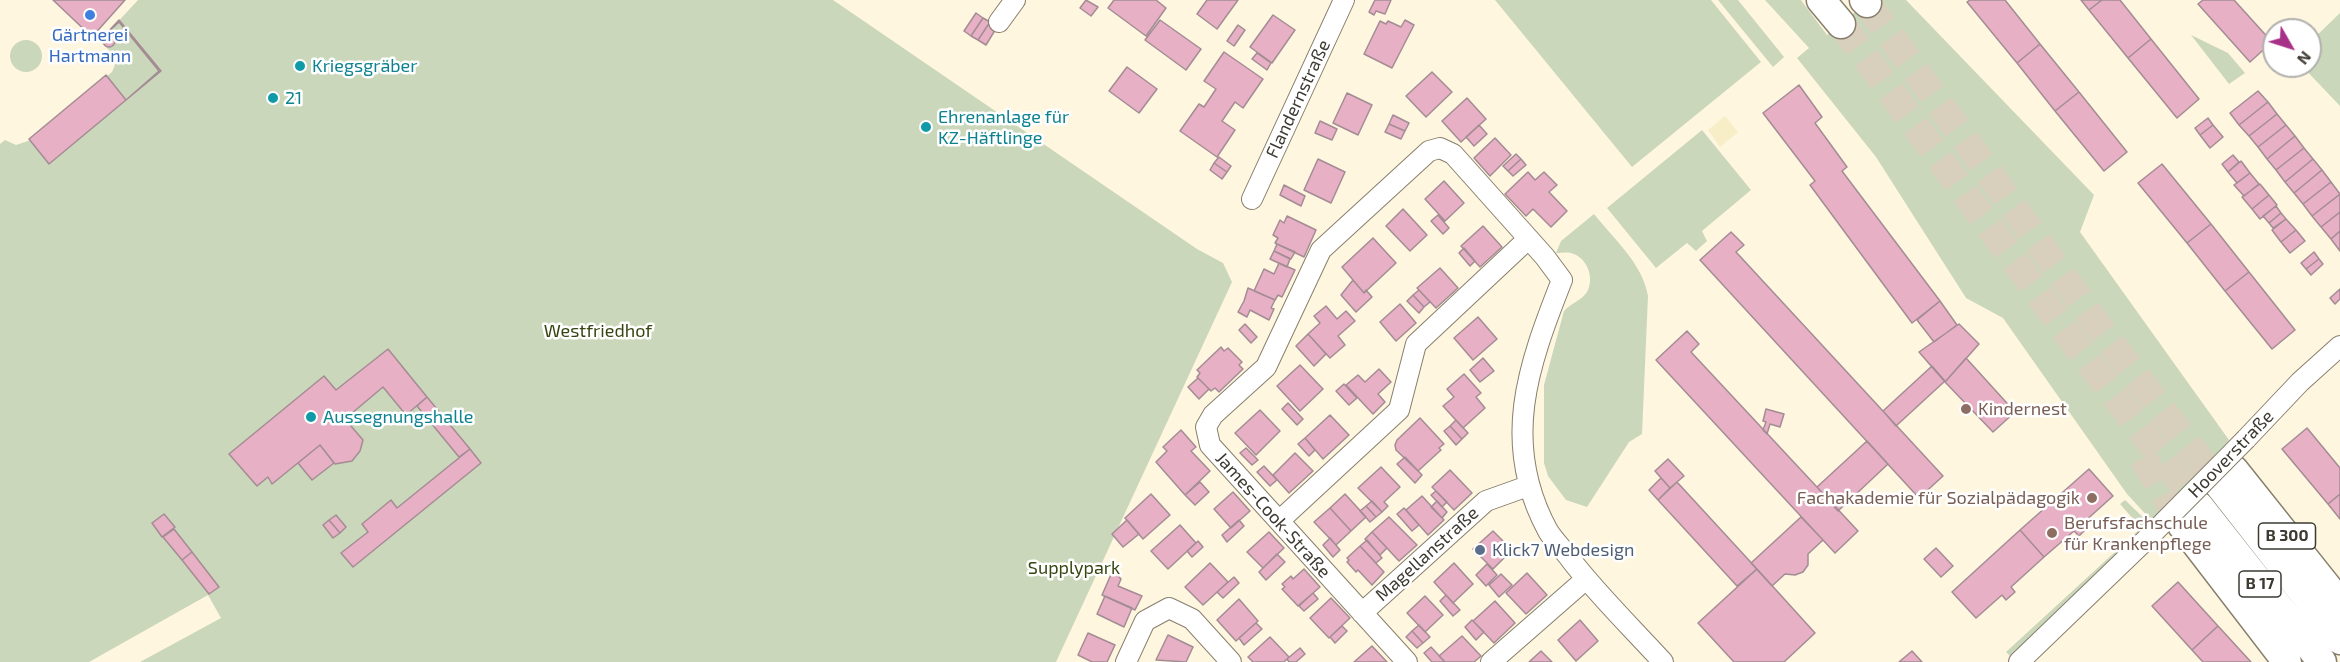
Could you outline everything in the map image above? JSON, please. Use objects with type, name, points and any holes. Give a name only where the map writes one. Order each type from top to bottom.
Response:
[{"type":"highway","points":[[1821,0],[1841,24]]},
{"type":"highway","name":"B 300","points":[[2227,478],[2340,603]]},
{"type":"highway","name":"B 17","points":[[2227,478],[2340,640]]},
{"type":"highway","name":"B 17","points":[[2287,662],[2190,515],[2322,662]]},
{"type":"street","points":[[999,21],[1015,0]]},
{"type":"street","name":"Flandernstraße","points":[[1252,199],[1344,0]]},
{"type":"street","name":"James-Cook-Straße","points":[[1407,662],[1210,445],[1206,428],[1213,415],[1266,367],[1322,250],[1429,152],[1440,147],[1453,154],[1562,280],[1535,349],[1523,410],[1523,450],[1528,486]]},
{"type":"street","points":[[1279,521],[1399,410],[1416,344],[1528,239]]},
{"type":"street","name":"Hooverstraße","points":[[2019,662],[2154,532],[2300,382],[2340,346]]},
{"type":"street","points":[[1528,486],[1549,532],[1586,579],[1663,662]]},
{"type":"street","name":"Magellanstraße","points":[[1362,613],[1486,501],[1528,486]]},
{"type":"street","points":[[1491,662],[1586,579]]},
{"type":"street","points":[[1126,662],[1145,621],[1169,608],[1192,619],[1231,662]]},
{"type":"green space","name":"Westfriedhof","points":[[138,0],[833,0],[1197,249],[1223,263],[1232,282],[1056,662],[140,662],[221,618],[208,595],[89,662],[0,662],[0,144],[5,140],[16,145],[28,141],[112,72],[115,65],[114,55],[100,41]]},
{"type":"green space","points":[[1495,0],[1711,0],[1761,62],[1632,167]]},
{"type":"green space","points":[[1718,0],[1738,0],[1784,57],[1773,67]]},
{"type":"green space","points":[[1765,0],[1801,0],[1827,35],[1870,0],[1906,0],[2094,195],[2080,232],[2229,440],[2152,521],[2127,494],[2003,318],[1966,298],[1876,157],[1797,58],[1809,48]]},
{"type":"green space","points":[[2340,13],[2340,106],[2313,78],[2322,78],[2322,30]]},
{"type":"green space","points":[[2191,35],[2228,53],[2245,73],[2229,84]]},
{"type":"green space","points":[[26,40],[37,45],[42,56],[37,67],[26,72],[15,67],[10,56],[15,45]]},
{"type":"green space","points":[[1702,130],[1751,190],[1702,231],[1707,241],[1696,251],[1687,243],[1656,268],[1607,208]]},
{"type":"green space","points":[[1594,214],[1634,262],[1648,296],[1642,434],[1629,442],[1587,507],[1566,500],[1548,476],[1544,463],[1544,385],[1564,311],[1585,295],[1590,281],[1585,263],[1577,255],[1556,253],[1561,241]]},
{"type":"green space","points":[[2125,500],[2148,522],[2011,657],[2006,652],[2141,528],[2120,504]]},
{"type":"sand","points":[[1725,116],[1738,132],[1720,147],[1708,130]]},
{"type":"building","name":"Gärtnerei Hartmann","points":[[53,0],[125,0],[92,37]]},
{"type":"building","points":[[1086,0],[1098,7],[1091,16],[1080,8]]},
{"type":"building","points":[[1114,0],[1156,0],[1166,8],[1146,36],[1108,8]]},
{"type":"building","points":[[1207,0],[1238,0],[1217,29],[1197,14]]},
{"type":"building","points":[[1375,0],[1391,0],[1385,14],[1376,11],[1374,15],[1369,12]]},
{"type":"building","points":[[1970,0],[2005,0],[2040,44],[2017,63],[1967,2]]},
{"type":"building","points":[[2081,0],[2102,0],[2089,10]]},
{"type":"building","points":[[2102,0],[2120,0],[2151,39],[2128,58],[2089,10]]},
{"type":"building","points":[[2203,0],[2234,0],[2262,31],[2262,51],[2250,62],[2198,4]]},
{"type":"building","points":[[976,13],[983,18],[971,36],[964,31]]},
{"type":"building","points":[[1273,15],[1295,30],[1272,63],[1250,47]]},
{"type":"building","points":[[983,18],[990,22],[978,40],[971,36]]},
{"type":"building","points":[[119,20],[161,71],[126,100],[159,71],[119,22],[105,35]]},
{"type":"building","points":[[1160,20],[1201,49],[1186,70],[1145,40]]},
{"type":"building","points":[[1405,20],[1414,25],[1392,68],[1364,54],[1380,21],[1386,24],[1388,21],[1401,27]]},
{"type":"building","points":[[990,22],[997,27],[986,45],[978,40]]},
{"type":"building","points":[[1238,25],[1245,30],[1234,46],[1227,41]]},
{"type":"building","points":[[111,35],[114,36],[114,46],[107,47],[104,46],[103,39],[104,36]]},
{"type":"building","points":[[2151,39],[2199,99],[2177,118],[2128,58]]},
{"type":"building","points":[[2040,44],[2079,92],[2055,111],[2017,63]]},
{"type":"building","points":[[1224,52],[1263,79],[1243,108],[1235,102],[1222,121],[1235,130],[1217,157],[1180,131],[1199,104],[1204,107],[1216,89],[1204,81]]},
{"type":"building","points":[[1257,53],[1271,63],[1267,70],[1252,59]]},
{"type":"building","points":[[1127,67],[1157,89],[1139,113],[1109,91]]},
{"type":"building","points":[[1432,72],[1452,92],[1426,117],[1406,96]]},
{"type":"building","points":[[106,75],[126,100],[49,164],[29,139]]},
{"type":"building","points":[[1799,85],[1822,117],[1815,123],[1847,167],[1842,171],[1940,301],[1912,323],[1810,185],[1815,181],[1763,113]]},
{"type":"building","points":[[2258,91],[2268,102],[2239,125],[2230,113]]},
{"type":"building","points":[[2079,92],[2127,152],[2104,171],[2055,111]]},
{"type":"building","points":[[1347,93],[1372,105],[1358,135],[1333,123]]},
{"type":"building","points":[[1467,98],[1486,119],[1461,142],[1442,121]]},
{"type":"building","points":[[2268,102],[2277,114],[2249,136],[2239,125]]},
{"type":"building","points":[[2277,114],[2286,125],[2258,147],[2249,136]]},
{"type":"building","points":[[1393,115],[1409,123],[1405,131],[1389,124]]},
{"type":"building","points":[[2208,118],[2213,125],[2200,135],[2195,128]]},
{"type":"building","points":[[1320,121],[1337,129],[1332,140],[1315,133]]},
{"type":"building","points":[[1389,124],[1405,131],[1401,139],[1385,132]]},
{"type":"building","points":[[1479,125],[1487,134],[1474,146],[1466,137]]},
{"type":"building","points":[[2213,125],[2223,137],[2210,148],[2200,135]]},
{"type":"building","points":[[2286,125],[2295,136],[2267,159],[2258,147]]},
{"type":"building","points":[[2295,136],[2304,148],[2276,170],[2267,159]]},
{"type":"building","points":[[1495,138],[1511,155],[1490,176],[1474,158]]},
{"type":"building","points":[[2304,148],[2313,159],[2285,182],[2276,170]]},
{"type":"building","points":[[1516,154],[1521,159],[1508,171],[1503,166]]},
{"type":"building","points":[[2233,155],[2239,162],[2228,172],[2222,164]]},
{"type":"building","points":[[1219,157],[1231,166],[1227,172],[1214,163]]},
{"type":"building","points":[[1318,159],[1345,172],[1331,203],[1304,190]]},
{"type":"building","points":[[1521,159],[1526,165],[1513,176],[1508,171]]},
{"type":"building","points":[[2313,159],[2322,170],[2294,193],[2285,182]]},
{"type":"building","points":[[2241,161],[2250,173],[2237,183],[2228,172]]},
{"type":"building","points":[[1214,163],[1227,172],[1222,179],[1210,170]]},
{"type":"building","points":[[2162,164],[2211,224],[2187,243],[2138,183]]},
{"type":"building","points":[[2322,170],[2331,182],[2303,204],[2294,193]]},
{"type":"building","points":[[1528,172],[1535,180],[1544,172],[1557,185],[1549,192],[1567,211],[1551,227],[1533,209],[1526,216],[1505,194]]},
{"type":"building","points":[[2250,173],[2259,184],[2244,196],[2234,185]]},
{"type":"building","points":[[1444,181],[1464,203],[1445,221],[1425,199]]},
{"type":"building","points":[[2331,182],[2340,194],[2312,216],[2303,204]]},
{"type":"building","points":[[2260,184],[2269,195],[2252,209],[2242,197]]},
{"type":"building","points":[[1284,185],[1305,196],[1301,206],[1280,195]]},
{"type":"building","points":[[2340,194],[2340,212],[2321,227],[2312,216]]},
{"type":"building","points":[[2269,195],[2277,205],[2260,219],[2252,209]]},
{"type":"building","points":[[2276,206],[2281,213],[2269,223],[2263,216]]},
{"type":"building","points":[[1403,209],[1427,235],[1410,251],[1386,226]]},
{"type":"building","points":[[2340,212],[2340,231],[2331,239],[2321,227]]},
{"type":"building","points":[[2281,213],[2286,219],[2273,228],[2269,223]]},
{"type":"building","points":[[1438,215],[1449,228],[1443,234],[1431,221]]},
{"type":"building","points":[[1287,216],[1316,230],[1304,257],[1275,243],[1278,238],[1273,235],[1280,220],[1284,223]]},
{"type":"building","points":[[2286,219],[2296,230],[2281,242],[2272,230]]},
{"type":"building","points":[[2211,224],[2249,272],[2225,291],[2187,243]]},
{"type":"building","points":[[1483,226],[1502,247],[1480,267],[1461,246]]},
{"type":"building","points":[[2296,230],[2305,241],[2290,253],[2281,242]]},
{"type":"building","points":[[2340,231],[2340,251],[2331,239]]},
{"type":"building","points":[[1731,232],[1744,245],[1736,252],[1943,476],[1919,498],[1700,260]]},
{"type":"building","points":[[1373,238],[1396,263],[1364,293],[1342,267]]},
{"type":"building","points":[[1277,244],[1295,252],[1291,259],[1274,251]]},
{"type":"building","points":[[1464,248],[1475,261],[1470,266],[1459,253]]},
{"type":"building","points":[[1274,251],[1290,259],[1287,267],[1270,259]]},
{"type":"building","points":[[2314,252],[2319,259],[2306,269],[2301,263]]},
{"type":"building","points":[[2319,259],[2323,264],[2311,275],[2306,269]]},
{"type":"building","points":[[1279,263],[1295,270],[1282,297],[1278,295],[1275,300],[1254,291],[1264,269],[1274,274]]},
{"type":"building","points":[[1440,268],[1458,288],[1436,308],[1417,288]]},
{"type":"building","points":[[2249,272],[2295,330],[2272,349],[2225,291]]},
{"type":"building","points":[[1353,280],[1364,293],[1366,290],[1372,297],[1356,312],[1341,295]]},
{"type":"building","points":[[1248,288],[1275,300],[1269,320],[1250,310],[1247,317],[1238,312]]},
{"type":"building","points":[[2340,289],[2340,299],[2335,304],[2330,298]]},
{"type":"building","points":[[1419,290],[1430,302],[1424,307],[1413,295]]},
{"type":"building","points":[[1413,295],[1424,307],[1419,313],[1407,301]]},
{"type":"building","points":[[1940,301],[1957,325],[1934,342],[1917,320]]},
{"type":"building","points":[[1400,304],[1416,323],[1396,341],[1380,322]]},
{"type":"building","points":[[1326,306],[1337,319],[1346,311],[1355,321],[1338,336],[1345,345],[1330,358],[1308,334],[1320,323],[1314,316]]},
{"type":"building","points":[[1478,317],[1497,339],[1473,360],[1454,338]]},
{"type":"building","points":[[1245,324],[1257,337],[1251,343],[1239,330]]},
{"type":"building","points":[[1959,324],[1979,344],[1945,382],[1919,352]]},
{"type":"building","points":[[1687,331],[1699,344],[1691,352],[1858,531],[1835,553],[1656,360]]},
{"type":"building","points":[[1308,334],[1326,354],[1314,366],[1296,346]]},
{"type":"building","points":[[1221,347],[1224,351],[1228,348],[1242,362],[1239,365],[1243,369],[1219,392],[1215,388],[1211,391],[1197,377],[1200,373],[1197,370]]},
{"type":"building","name":"Aussegnungshalle","points":[[388,349],[427,397],[406,415],[383,387],[345,419],[363,440],[360,451],[352,461],[335,464],[320,445],[272,484],[268,477],[257,486],[229,454],[324,376],[336,390]]},
{"type":"building","points":[[1483,358],[1494,371],[1480,382],[1470,370]]},
{"type":"building","points":[[1966,358],[2015,412],[1993,432],[1945,382]]},
{"type":"building","points":[[1300,365],[1323,389],[1300,411],[1277,386]]},
{"type":"building","points":[[1932,366],[1945,381],[1896,426],[1883,411]]},
{"type":"building","points":[[1379,369],[1391,382],[1378,394],[1385,402],[1373,414],[1346,385],[1358,375],[1365,382]]},
{"type":"building","points":[[1464,374],[1481,393],[1476,397],[1485,408],[1463,428],[1443,406],[1454,397],[1447,389]]},
{"type":"building","points":[[1198,378],[1209,389],[1199,399],[1188,387]]},
{"type":"building","points":[[1344,384],[1357,398],[1349,405],[1336,391]]},
{"type":"building","points":[[427,397],[470,449],[459,457],[417,406]]},
{"type":"building","points":[[1288,403],[1303,419],[1297,425],[1282,409]]},
{"type":"building","points":[[1766,409],[1784,414],[1780,427],[1770,424],[1767,434],[1763,430],[1766,422],[1763,421]]},
{"type":"building","points":[[1260,410],[1280,431],[1256,455],[1235,433]]},
{"type":"building","points":[[1330,415],[1349,435],[1323,459],[1305,438]]},
{"type":"building","points":[[1420,418],[1444,444],[1439,448],[1441,450],[1418,471],[1396,450],[1395,445],[1397,440]]},
{"type":"building","points":[[1456,420],[1468,433],[1462,439],[1450,426]]},
{"type":"building","points":[[1450,426],[1462,439],[1456,445],[1444,431]]},
{"type":"building","points":[[2307,428],[2340,468],[2340,494],[2328,504],[2282,449]]},
{"type":"building","points":[[1181,430],[1196,447],[1191,451],[1210,471],[1185,495],[1156,462],[1167,451],[1163,447]]},
{"type":"building","points":[[1305,438],[1315,450],[1309,456],[1298,444]]},
{"type":"building","points":[[1867,441],[1888,464],[1838,511],[1817,487]]},
{"type":"building","points":[[320,445],[334,463],[312,480],[298,463]]},
{"type":"building","points":[[1246,448],[1258,460],[1252,465],[1240,453]]},
{"type":"building","points":[[470,449],[481,463],[353,567],[341,553],[368,532],[362,524],[391,500],[397,508]]},
{"type":"building","points":[[1295,453],[1313,471],[1289,493],[1273,475]]},
{"type":"building","points":[[1405,457],[1422,475],[1415,483],[1397,464]]},
{"type":"building","points":[[1668,459],[1684,476],[1670,488],[1655,471]]},
{"type":"building","points":[[1264,466],[1277,480],[1270,486],[1257,472]]},
{"type":"building","points":[[1381,467],[1400,487],[1384,502],[1388,506],[1382,512],[1358,488]]},
{"type":"building","points":[[2089,469],[2113,496],[2083,523],[2088,528],[2079,536],[2074,531],[2044,557],[2020,530]]},
{"type":"building","points":[[1450,470],[1472,493],[1454,510],[1432,487]]},
{"type":"building","points":[[1661,478],[1670,488],[1658,500],[1649,490]]},
{"type":"building","points":[[1200,482],[1209,492],[1195,505],[1185,495]]},
{"type":"building","points":[[1677,482],[1757,569],[1737,586],[1658,500]]},
{"type":"building","points":[[1436,491],[1447,502],[1442,507],[1431,495]]},
{"type":"building","points":[[1233,492],[1250,511],[1231,528],[1214,509]]},
{"type":"building","points":[[1151,494],[1170,515],[1143,539],[1125,518]]},
{"type":"building","points":[[1345,494],[1366,517],[1351,531],[1330,508]]},
{"type":"building","points":[[2340,494],[2340,519],[2328,504]]},
{"type":"building","points":[[1422,496],[1444,520],[1428,535],[1406,510]]},
{"type":"building","points":[[1372,501],[1382,512],[1376,517],[1366,506]]},
{"type":"building","points":[[1437,501],[1447,512],[1442,518],[1431,507]]},
{"type":"building","points":[[1366,506],[1376,517],[1370,522],[1360,511]]},
{"type":"building","points":[[1330,508],[1351,531],[1336,545],[1314,522]]},
{"type":"building","points":[[1404,508],[1419,525],[1412,531],[1397,514]]},
{"type":"building","points":[[164,514],[175,527],[162,537],[152,523]]},
{"type":"building","points":[[336,515],[346,527],[340,533],[329,520]]},
{"type":"building","points":[[1389,517],[1417,545],[1399,561],[1372,532]]},
{"type":"building","points":[[1801,517],[1823,540],[1808,554],[1808,565],[1803,572],[1795,575],[1785,574],[1772,586],[1751,563]]},
{"type":"building","points":[[329,520],[340,533],[333,538],[323,525]]},
{"type":"building","points":[[1127,520],[1139,534],[1123,547],[1112,534]]},
{"type":"building","points":[[1239,520],[1244,526],[1227,542],[1222,535]]},
{"type":"building","points":[[1180,525],[1196,543],[1168,569],[1151,551]]},
{"type":"building","points":[[174,529],[192,552],[182,560],[163,537]]},
{"type":"building","points":[[2020,530],[2044,557],[2011,587],[2015,592],[2006,600],[2002,595],[1976,618],[1952,592]]},
{"type":"building","points":[[1493,531],[1512,550],[1493,569],[1473,549]]},
{"type":"building","points":[[1269,532],[1284,548],[1263,568],[1247,552]]},
{"type":"building","points":[[1372,532],[1387,548],[1380,555],[1365,539]]},
{"type":"building","points":[[1330,538],[1340,550],[1333,557],[1323,545]]},
{"type":"building","points":[[1367,540],[1382,558],[1376,563],[1360,546]]},
{"type":"building","points":[[1198,541],[1203,547],[1192,557],[1187,551]]},
{"type":"building","points":[[1360,546],[1384,572],[1372,585],[1347,562],[1349,560],[1347,558]]},
{"type":"building","points":[[1936,548],[1953,566],[1941,577],[1924,559]]},
{"type":"building","points":[[192,552],[219,587],[209,594],[182,560]]},
{"type":"building","points":[[1277,554],[1285,562],[1266,580],[1259,572]]},
{"type":"building","points":[[1210,563],[1228,582],[1203,605],[1185,587]]},
{"type":"building","points":[[1454,563],[1473,584],[1453,603],[1434,582]]},
{"type":"building","points":[[1487,564],[1497,575],[1486,586],[1476,575]]},
{"type":"building","points":[[1304,569],[1320,587],[1298,606],[1282,589],[1285,587],[1282,584],[1291,576],[1293,579]]},
{"type":"building","points":[[1757,569],[1815,633],[1784,662],[1734,662],[1698,623]]},
{"type":"building","points":[[1113,570],[1121,579],[1118,586],[1142,596],[1135,610],[1102,595]]},
{"type":"building","points":[[1527,573],[1547,595],[1526,614],[1506,593]]},
{"type":"building","points":[[1501,574],[1512,585],[1499,597],[1489,585]]},
{"type":"building","points":[[1234,577],[1239,583],[1223,598],[1217,592]]},
{"type":"building","points":[[2178,582],[2218,626],[2192,650],[2152,606]]},
{"type":"building","points":[[1313,593],[1318,599],[1304,611],[1299,606]]},
{"type":"building","points":[[1446,595],[1460,610],[1453,616],[1440,601]]},
{"type":"building","points":[[1105,596],[1132,608],[1124,627],[1097,614]]},
{"type":"building","points":[[1425,596],[1443,615],[1425,632],[1407,613]]},
{"type":"building","points":[[1331,598],[1350,618],[1329,638],[1310,618]]},
{"type":"building","points":[[1239,599],[1258,621],[1236,641],[1217,620]]},
{"type":"building","points":[[1495,601],[1515,623],[1494,643],[1473,621]]},
{"type":"building","points":[[1472,620],[1484,632],[1476,640],[1465,627]]},
{"type":"building","points":[[1580,620],[1598,641],[1576,661],[1558,640]]},
{"type":"building","points":[[1256,623],[1262,629],[1244,645],[1239,638]]},
{"type":"building","points":[[1419,625],[1430,637],[1423,643],[1412,631]]},
{"type":"building","points":[[1342,626],[1347,631],[1335,643],[1330,637]]},
{"type":"building","points":[[2218,626],[2251,662],[2203,662],[2192,650]]},
{"type":"building","points":[[1412,631],[1423,643],[1417,648],[1406,637]]},
{"type":"building","points":[[1088,633],[1115,645],[1107,662],[1092,662],[1078,655]]},
{"type":"building","points":[[1168,635],[1193,647],[1186,662],[1156,660]]},
{"type":"building","points":[[1462,636],[1481,656],[1474,662],[1445,662],[1439,656]]},
{"type":"building","points":[[1270,637],[1289,657],[1284,662],[1253,662],[1248,657]]},
{"type":"building","points":[[1372,646],[1387,662],[1354,662]]},
{"type":"building","points":[[1431,647],[1445,662],[1432,662],[1424,653]]},
{"type":"building","points":[[1300,648],[1305,654],[1296,662],[1289,662],[1287,659]]},
{"type":"building","points":[[1541,651],[1552,662],[1529,662]]},
{"type":"building","points":[[1912,651],[1922,662],[1899,662]]},
{"type":"tunnel","points":[[1867,3],[2099,327],[2219,485]]},
{"type":"tunnel","points":[[1841,24],[2076,345],[2199,506]]},
{"type":"tunnel","points":[[2143,458],[2181,524]]},
{"type":"place","name":"Gärtnerei Hartmann","points":[[90,15]]},
{"type":"place","name":"Kriegsgräber","points":[[300,66]]},
{"type":"place","name":"21","points":[[273,98]]},
{"type":"place","name":"Ehrenanlage für KZ-Häftlinge","points":[[926,127]]},
{"type":"place","name":"Kindernest","points":[[1966,409]]},
{"type":"place","name":"Aussegnungshalle","points":[[311,417]]},
{"type":"place","name":"Fachakademie für Sozialpädagogik","points":[[2092,498]]},
{"type":"place","name":"Berufsfachschule für Krankenpflege","points":[[2052,533]]},
{"type":"place","name":"Klick7 Webdesign","points":[[1480,550]]},
{"type":"park label","name":"Supplypark","points":[[1074,568]]}]
